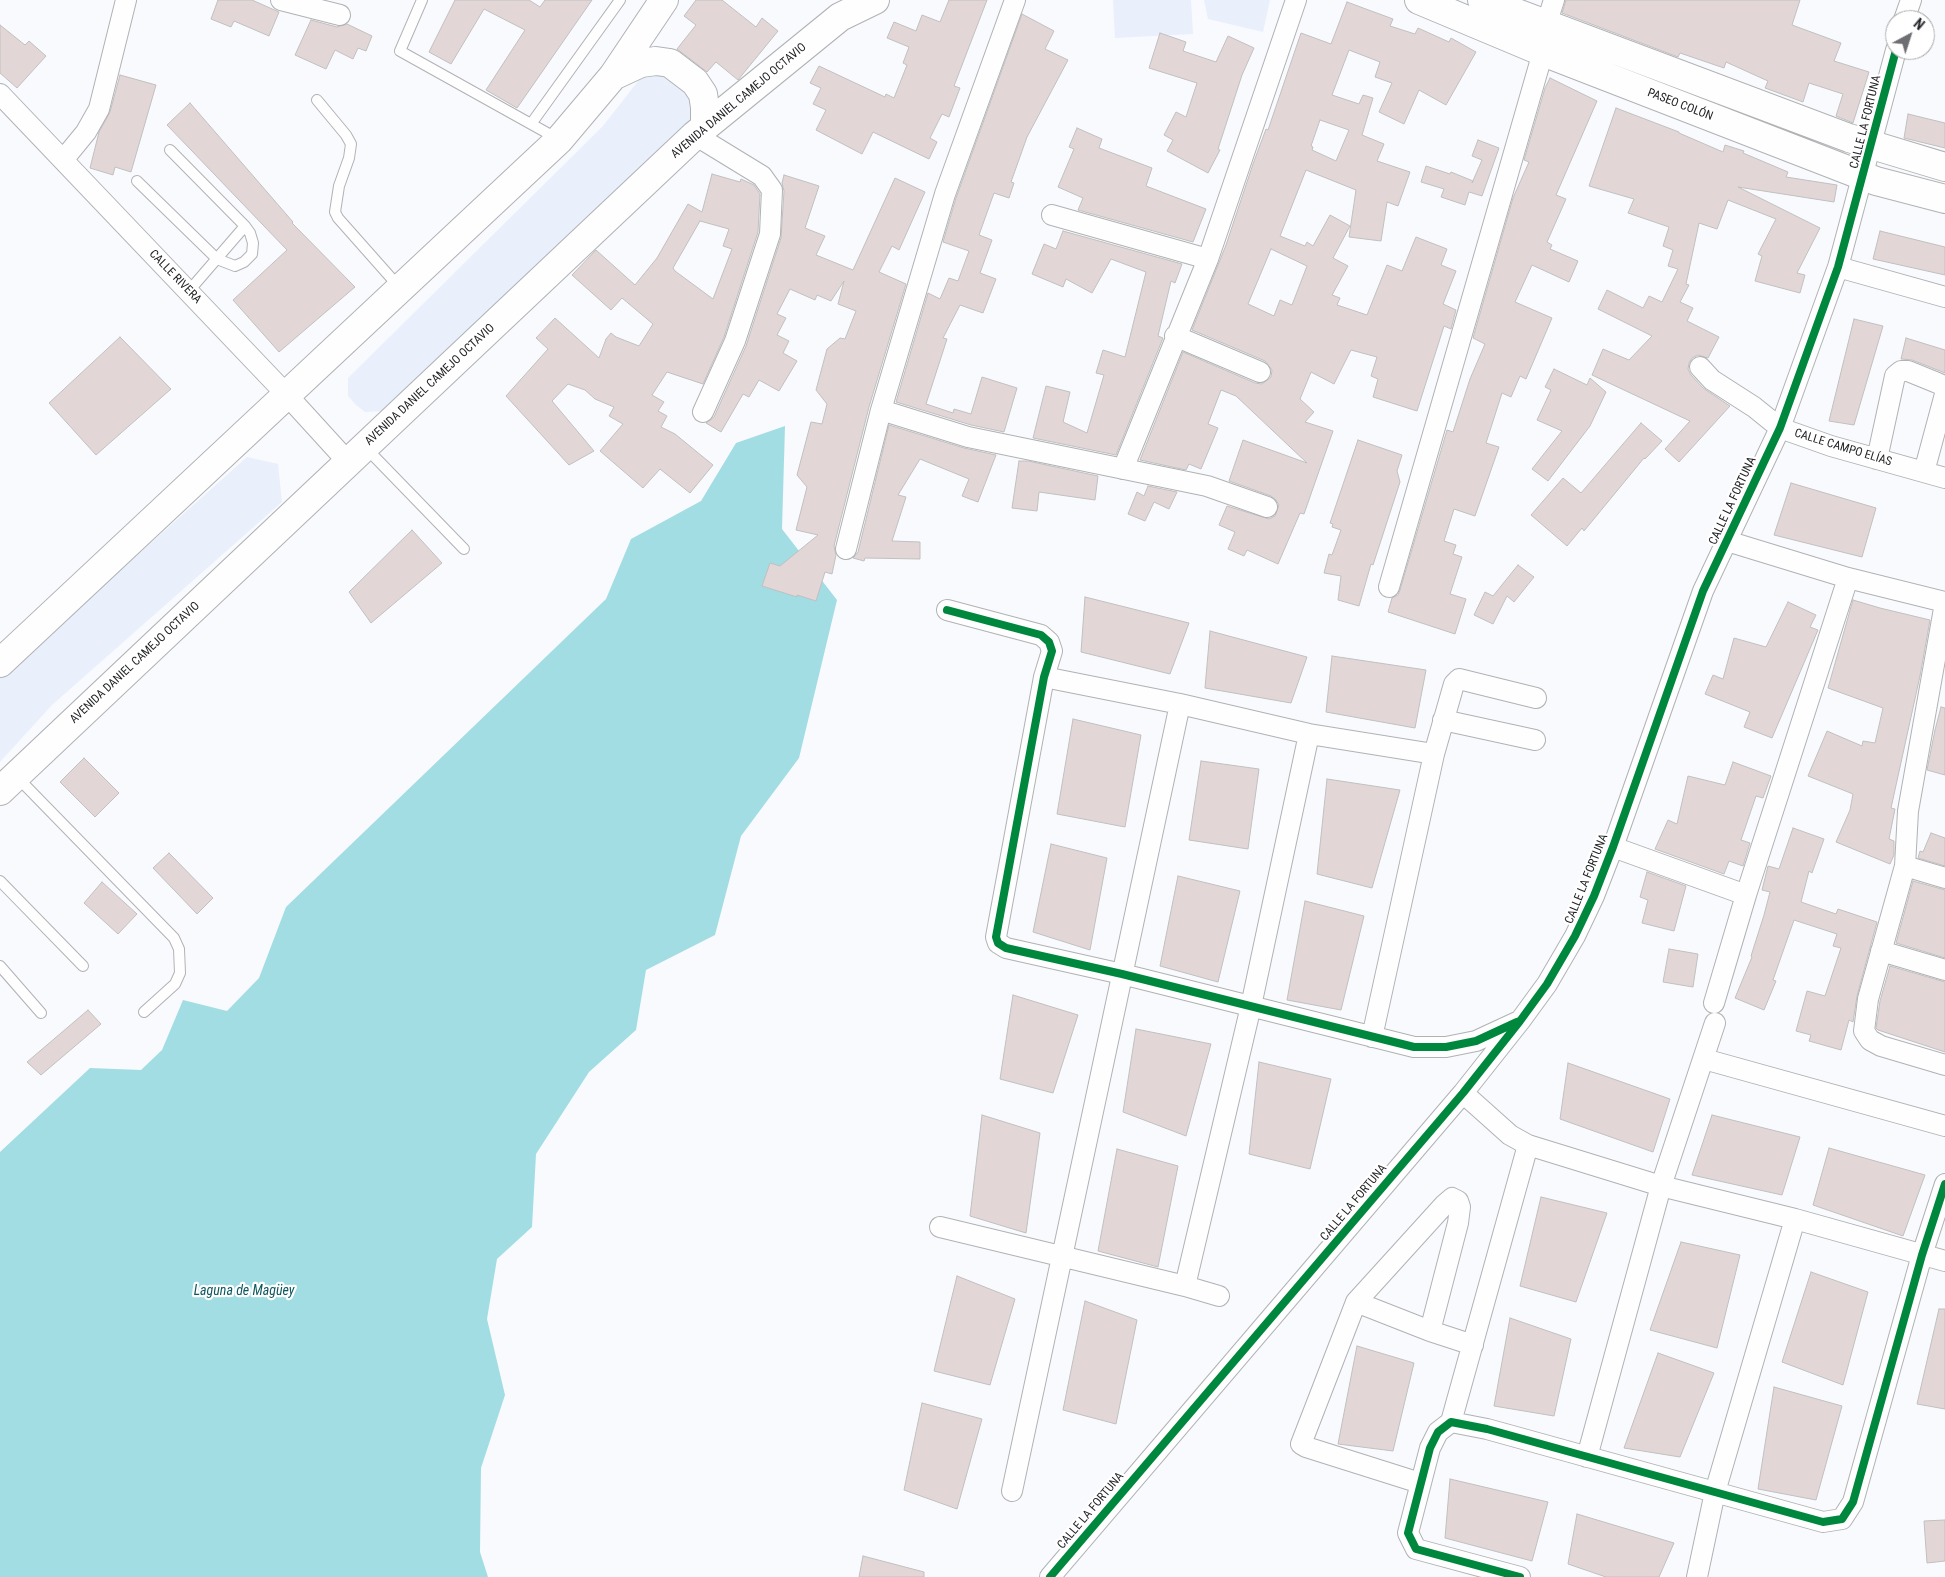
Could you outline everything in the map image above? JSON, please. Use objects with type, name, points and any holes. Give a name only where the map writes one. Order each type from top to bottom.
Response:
[{"type":"main road","name":"AVENIDA DANIEL CAMEJO OCTAVIO","points":[[8,783],[700,131],[840,17],[875,0]]},
{"type":"main road","name":"PASEO COLÓN","points":[[1419,0],[1543,52],[1863,176],[1945,199]]},
{"type":"main road","points":[[1482,0],[1550,12],[1870,144],[1945,167]]},
{"type":"main road","points":[[0,663],[559,140],[613,76],[661,1]]},
{"type":"main road","points":[[613,76],[641,63],[656,61],[670,63],[695,82],[703,94],[705,107],[700,131]]},
{"type":"street","points":[[63,160],[86,132],[99,109],[126,0]]},
{"type":"street","points":[[281,0],[340,15]]},
{"type":"street","points":[[846,548],[881,410],[945,194],[1016,0]]},
{"type":"street","points":[[1123,470],[1175,336],[1208,259],[1296,0]]},
{"type":"street","points":[[1389,587],[1543,52]]},
{"type":"street","name":"CALLE LA FORTUNA","points":[[1050,1577],[1463,1093],[1547,984],[1575,936],[1594,896],[1613,847],[1703,591],[1780,428],[1838,267],[1893,60]]},
{"type":"street","name":"CALLE RIVERA","points":[[0,94],[286,394],[357,454]]},
{"type":"street","points":[[700,131],[762,176],[772,190],[770,234],[735,341],[703,412]]},
{"type":"street","points":[[1052,215],[1208,259]]},
{"type":"street","points":[[1838,267],[1945,297]]},
{"type":"street","points":[[1175,336],[1260,372]]},
{"type":"street","name":"CALLE CAMPO ELÍAS","points":[[1700,367],[1712,380],[1780,428],[1822,444],[1945,478]]},
{"type":"street","points":[[1877,459],[1895,376],[1901,371],[1908,371],[1942,385],[1945,390]]},
{"type":"street","points":[[1924,472],[1939,446],[1945,394]]},
{"type":"street","points":[[881,410],[968,437],[1207,486],[1267,506]]},
{"type":"street","points":[[1728,541],[1848,578],[1945,603],[1908,811],[1905,866],[1868,999],[1864,1031],[1870,1040],[1882,1046],[1945,1065]]},
{"type":"street","points":[[1587,1457],[1661,1186],[1704,1059],[1714,1013],[1746,895],[1848,578]]},
{"type":"street","points":[[946,610],[1041,635],[1049,642],[1052,651],[1044,677],[996,937],[998,943],[1006,948],[1122,974],[1414,1047],[1446,1047],[1476,1041],[1520,1021]]},
{"type":"street","points":[[1044,677],[1180,704],[1309,734],[1434,754]]},
{"type":"street","points":[[1372,1037],[1434,754],[1454,684],[1459,678],[1536,698]]},
{"type":"street","points":[[1012,1491],[1180,704]]},
{"type":"street","points":[[1443,720],[1535,740]]},
{"type":"street","points":[[1185,1286],[1251,1006],[1309,734]]},
{"type":"street","points":[[1613,847],[1746,895]]},
{"type":"street","points":[[1905,866],[1945,878]]},
{"type":"street","points":[[1881,951],[1945,970]]},
{"type":"street","points":[[1704,1059],[1945,1126]]},
{"type":"street","points":[[1463,1093],[1510,1135],[1528,1144],[1661,1186],[1795,1219],[1945,1261]]},
{"type":"street","points":[[1520,1577],[1416,1549],[1408,1532],[1430,1448],[1438,1432],[1451,1422],[1528,1144]]},
{"type":"street","points":[[1451,1422],[1487,1429],[1823,1522],[1842,1519],[1853,1502],[1922,1255],[1945,1184]]},
{"type":"street","points":[[1420,1483],[1306,1447],[1302,1444],[1356,1302],[1452,1198],[1458,1201],[1460,1207],[1458,1223],[1430,1331]]},
{"type":"street","points":[[1697,1577],[1714,1492],[1795,1219]]},
{"type":"street","points":[[940,1227],[1220,1296]]},
{"type":"street","points":[[1356,1302],[1472,1345]]},
{"type":"lane","points":[[422,0],[400,51],[559,140]]},
{"type":"lane","points":[[531,124],[620,0]]},
{"type":"lane","points":[[317,100],[346,135],[351,144],[349,158],[339,186],[335,212],[338,218],[400,289]]},
{"type":"lane","points":[[137,181],[217,258],[235,266],[244,262],[252,254],[253,243],[250,233],[170,150]]},
{"type":"lane","points":[[188,292],[245,226]]},
{"type":"lane","points":[[357,454],[464,549]]},
{"type":"lane","points":[[8,783],[174,938],[179,949],[180,973],[175,984],[144,1012]]},
{"type":"lane","points":[[0,881],[83,966]]},
{"type":"lane","points":[[0,966],[41,1013]]},
{"type":"shaded area","points":[[1113,0],[1191,0],[1193,34],[1115,38]]},
{"type":"shaded area","points":[[1204,0],[1270,0],[1263,32],[1208,19]]},
{"type":"shaded area","points":[[658,70],[686,80],[695,110],[689,125],[382,411],[365,412],[356,405],[348,396],[348,378],[603,126],[639,80]]},
{"type":"shaded area","points":[[247,457],[278,464],[282,502],[52,705],[0,762],[0,678]]},
{"type":"water","name":"Laguna de Magüey","points":[[785,426],[782,529],[837,600],[799,758],[741,836],[715,935],[646,970],[636,1030],[589,1072],[536,1154],[532,1227],[497,1259],[487,1319],[505,1395],[481,1468],[480,1552],[488,1577],[0,1577],[0,1152],[90,1068],[141,1070],[162,1050],[183,1000],[227,1011],[259,978],[286,907],[606,599],[631,539],[701,501],[736,443]]},
{"type":"building","points":[[218,0],[252,0],[279,12],[269,36],[234,21],[231,27],[211,19]]},
{"type":"building","points":[[455,0],[529,0],[540,7],[545,0],[592,0],[517,108],[486,90],[525,30],[484,9],[451,64],[429,52]]},
{"type":"building","points":[[696,0],[722,0],[756,27],[762,18],[778,31],[738,80],[716,62],[707,72],[677,49],[696,25],[684,16]]},
{"type":"building","points":[[949,0],[987,0],[954,86],[960,88],[949,117],[942,114],[930,138],[937,142],[929,159],[873,132],[862,154],[816,130],[826,110],[813,104],[821,88],[810,83],[819,66],[885,97],[886,94],[894,98],[907,65],[903,63],[909,47],[887,38],[894,22],[916,31],[922,15],[940,22]]},
{"type":"building","points":[[1566,0],[1800,0],[1792,25],[1841,43],[1834,61],[1869,72],[1853,123],[1836,116],[1843,94],[1809,83],[1803,102],[1765,88],[1768,81],[1726,62],[1724,68],[1680,53],[1678,57],[1562,13]]},
{"type":"building","points":[[1347,2],[1393,19],[1390,26],[1415,34],[1418,28],[1449,42],[1451,38],[1476,52],[1446,105],[1419,90],[1404,124],[1379,112],[1392,83],[1375,77],[1380,62],[1349,50],[1332,95],[1359,104],[1363,95],[1373,98],[1362,135],[1384,144],[1377,161],[1410,172],[1398,206],[1387,202],[1381,241],[1349,237],[1356,190],[1306,170],[1280,236],[1305,246],[1307,242],[1313,246],[1330,215],[1350,226],[1333,258],[1348,266],[1332,295],[1340,298],[1337,305],[1367,315],[1387,265],[1402,271],[1416,237],[1447,249],[1441,265],[1456,271],[1443,304],[1456,310],[1451,329],[1444,326],[1417,411],[1373,397],[1378,379],[1371,376],[1377,357],[1351,350],[1334,384],[1311,372],[1300,399],[1314,412],[1305,422],[1333,431],[1304,514],[1300,513],[1278,564],[1247,550],[1244,556],[1228,549],[1235,532],[1219,525],[1227,506],[1269,519],[1275,516],[1279,505],[1271,496],[1229,481],[1243,440],[1307,463],[1236,396],[1221,390],[1208,424],[1218,428],[1201,469],[1189,464],[1186,470],[1140,460],[1183,352],[1255,383],[1262,384],[1271,377],[1272,370],[1265,361],[1192,330],[1226,245],[1253,164],[1266,129],[1268,130],[1301,33],[1331,44]],"holes":[[[1320,120],[1349,130],[1336,161],[1312,150],[1313,147],[1311,146]],[[1271,249],[1307,266],[1292,305],[1280,300],[1274,316],[1248,304]]]},
{"type":"building","points":[[1022,14],[1054,31],[1045,49],[1068,60],[1027,137],[1011,182],[1014,183],[1009,198],[994,193],[979,235],[992,240],[980,273],[996,279],[983,313],[960,305],[943,338],[947,339],[926,404],[953,413],[954,409],[971,414],[982,377],[1017,388],[1004,432],[971,425],[896,402],[928,293],[940,299],[949,278],[958,281],[969,251],[943,242],[956,198]]},
{"type":"building","points":[[311,20],[337,27],[347,24],[372,36],[366,51],[358,48],[353,59],[335,50],[326,69],[295,55]]},
{"type":"building","points":[[0,25],[25,45],[29,41],[46,56],[17,88],[0,73]]},
{"type":"building","points":[[1160,33],[1186,42],[1183,51],[1216,62],[1228,36],[1254,48],[1242,75],[1218,149],[1220,150],[1208,173],[1167,151],[1173,140],[1164,135],[1176,112],[1186,117],[1197,83],[1149,68]]},
{"type":"building","points":[[120,75],[156,85],[131,172],[115,167],[113,175],[90,168],[99,132],[110,112]]},
{"type":"building","points":[[1550,78],[1597,101],[1556,195],[1566,199],[1547,242],[1552,245],[1550,249],[1578,261],[1569,282],[1532,265],[1515,302],[1552,318],[1526,379],[1520,376],[1511,397],[1502,393],[1486,443],[1499,447],[1475,516],[1454,509],[1444,541],[1456,545],[1453,554],[1462,557],[1450,594],[1466,599],[1455,634],[1388,612],[1392,598],[1398,595],[1400,590],[1447,430],[1453,432],[1470,379],[1485,344],[1473,338],[1513,198],[1529,162],[1524,160],[1545,88]]},
{"type":"building","points":[[190,103],[292,223],[355,287],[279,352],[233,300],[287,250],[167,125]]},
{"type":"building","points":[[1616,108],[1679,132],[1723,152],[1725,145],[1744,151],[1743,153],[1788,172],[1786,177],[1837,185],[1834,202],[1738,187],[1820,228],[1797,273],[1805,275],[1800,293],[1755,281],[1762,256],[1758,254],[1776,219],[1728,200],[1717,229],[1699,223],[1686,284],[1689,285],[1680,302],[1693,308],[1687,321],[1719,337],[1708,358],[1698,355],[1692,358],[1688,369],[1703,388],[1730,406],[1679,462],[1665,449],[1690,421],[1592,375],[1603,349],[1629,360],[1652,336],[1598,309],[1607,290],[1643,308],[1649,296],[1662,302],[1678,269],[1668,266],[1673,250],[1663,246],[1669,227],[1628,213],[1634,199],[1589,186]]},
{"type":"building","points":[[1908,114],[1945,123],[1945,148],[1904,138]]},
{"type":"building","points":[[1077,128],[1102,139],[1099,148],[1152,168],[1146,186],[1206,209],[1193,242],[1078,210],[1083,198],[1058,187],[1074,149],[1069,147]]},
{"type":"building","points":[[1478,140],[1499,148],[1482,196],[1469,192],[1465,205],[1441,197],[1444,189],[1421,182],[1426,166],[1450,174],[1451,172],[1473,181],[1482,160],[1472,156]]},
{"type":"building","points":[[712,174],[740,182],[741,179],[754,185],[760,194],[758,232],[724,337],[703,384],[667,372],[652,395],[664,402],[658,411],[667,416],[661,427],[675,434],[713,465],[690,493],[660,469],[643,488],[600,451],[623,424],[609,416],[614,407],[595,399],[585,390],[568,384],[552,401],[594,451],[569,465],[506,396],[548,349],[536,338],[555,318],[599,358],[606,339],[611,333],[616,337],[639,346],[653,324],[622,298],[611,310],[572,275],[596,250],[635,285],[657,258],[688,204],[702,212]],"holes":[[[700,221],[729,229],[723,246],[732,249],[713,299],[673,268]]]},
{"type":"building","points":[[784,175],[819,186],[805,228],[825,236],[816,255],[853,270],[895,178],[925,192],[899,250],[892,246],[879,272],[906,284],[869,407],[834,546],[836,555],[832,574],[825,572],[816,601],[762,586],[770,563],[780,566],[818,535],[796,530],[807,487],[797,475],[811,422],[822,424],[827,404],[816,390],[827,349],[840,338],[845,339],[856,311],[838,304],[844,281],[831,301],[817,295],[815,300],[790,289],[777,314],[786,318],[777,335],[789,341],[783,353],[797,361],[779,391],[759,380],[749,397],[743,394],[721,432],[706,423],[714,417],[746,346],[781,238],[784,191],[782,183]]},
{"type":"building","points":[[1063,231],[1182,264],[1175,283],[1171,281],[1158,336],[1163,338],[1116,455],[1033,438],[1046,386],[1070,392],[1063,422],[1087,433],[1104,375],[1096,373],[1103,350],[1125,357],[1146,272],[1111,259],[1092,293],[1066,279],[1063,287],[1032,274],[1044,244],[1056,249]]},
{"type":"building","points":[[1880,231],[1945,247],[1945,275],[1873,259]]},
{"type":"building","points":[[1854,319],[1883,326],[1854,425],[1829,421]]},
{"type":"building","points":[[120,337],[171,389],[96,455],[49,403]]},
{"type":"building","points":[[1906,338],[1945,350],[1945,373],[1912,360],[1901,359]]},
{"type":"building","points":[[1554,369],[1587,385],[1590,378],[1606,392],[1590,426],[1548,481],[1532,469],[1562,431],[1537,420],[1551,390],[1545,387]]},
{"type":"building","points":[[1641,423],[1662,441],[1644,458],[1584,531],[1582,528],[1567,546],[1531,515],[1563,478],[1581,493]]},
{"type":"building","points":[[889,425],[964,448],[996,455],[978,502],[962,496],[969,479],[920,459],[898,495],[906,497],[892,541],[920,542],[920,559],[865,558],[864,561],[853,558],[858,552]]},
{"type":"building","points":[[1358,440],[1402,455],[1397,471],[1400,482],[1373,565],[1371,564],[1359,606],[1338,600],[1341,576],[1324,573],[1329,554],[1332,555],[1341,530],[1332,527],[1333,524],[1330,523]]},
{"type":"building","points":[[1019,461],[1028,461],[1098,476],[1095,500],[1039,492],[1037,511],[1012,508]]},
{"type":"building","points":[[1791,483],[1876,508],[1862,557],[1774,535]]},
{"type":"building","points":[[1148,486],[1177,492],[1169,509],[1154,502],[1145,521],[1128,514],[1137,492],[1144,496]]},
{"type":"building","points":[[412,530],[442,563],[371,623],[349,592]]},
{"type":"building","points":[[1518,565],[1534,577],[1514,602],[1507,596],[1493,624],[1474,615],[1485,592],[1493,596]]},
{"type":"building","points":[[1085,597],[1189,623],[1170,674],[1081,652]]},
{"type":"building","points":[[1853,600],[1930,620],[1920,676],[1891,808],[1895,809],[1889,839],[1894,841],[1894,855],[1890,864],[1836,842],[1850,810],[1853,794],[1808,776],[1827,731],[1862,746],[1863,741],[1875,743],[1883,708],[1828,688]]},
{"type":"building","points":[[1788,602],[1816,615],[1810,627],[1818,630],[1772,738],[1744,727],[1750,712],[1705,694],[1713,675],[1723,679],[1734,638],[1766,647]]},
{"type":"building","points":[[1210,631],[1307,657],[1291,703],[1205,688]]},
{"type":"building","points":[[1332,656],[1426,670],[1415,728],[1326,712]]},
{"type":"building","points":[[1941,707],[1945,708],[1945,775],[1927,770]]},
{"type":"building","points":[[1073,719],[1141,735],[1125,827],[1057,814]]},
{"type":"building","points":[[84,758],[119,793],[95,817],[60,782]]},
{"type":"building","points":[[1201,761],[1259,769],[1248,849],[1189,840]]},
{"type":"building","points":[[1733,762],[1771,776],[1763,798],[1756,796],[1741,840],[1750,843],[1743,866],[1729,861],[1724,874],[1655,849],[1668,820],[1677,824],[1688,776],[1725,785]]},
{"type":"building","points":[[1327,779],[1400,790],[1372,888],[1317,874]]},
{"type":"building","points":[[1793,828],[1824,839],[1812,873],[1809,871],[1801,902],[1836,914],[1838,909],[1877,922],[1857,996],[1853,1022],[1849,1020],[1841,1050],[1809,1041],[1811,1035],[1796,1031],[1807,991],[1825,996],[1841,948],[1833,946],[1837,934],[1794,920],[1773,980],[1776,981],[1764,1010],[1735,998],[1752,957],[1770,892],[1762,890],[1768,866],[1779,869]]},
{"type":"building","points":[[1931,833],[1945,838],[1945,866],[1918,858],[1920,851],[1923,852]]},
{"type":"building","points":[[1051,844],[1107,858],[1090,950],[1033,932]]},
{"type":"building","points":[[169,853],[213,898],[197,914],[153,868]]},
{"type":"building","points":[[1647,872],[1686,886],[1674,931],[1642,923],[1648,900],[1640,897]]},
{"type":"building","points":[[1178,876],[1240,891],[1218,982],[1160,966]]},
{"type":"building","points":[[1913,881],[1945,890],[1945,958],[1896,943]]},
{"type":"building","points":[[102,882],[137,914],[118,934],[84,903]]},
{"type":"building","points":[[1305,901],[1364,916],[1341,1010],[1287,1000]]},
{"type":"building","points":[[1669,949],[1698,954],[1693,987],[1663,982]]},
{"type":"building","points":[[1890,966],[1945,982],[1945,1052],[1876,1028],[1880,1001]]},
{"type":"building","points":[[1013,995],[1078,1015],[1053,1093],[1000,1079]]},
{"type":"building","points":[[88,1010],[101,1024],[41,1075],[27,1062]]},
{"type":"building","points":[[1136,1029],[1211,1044],[1186,1136],[1123,1112]]},
{"type":"building","points":[[1259,1062],[1331,1079],[1310,1169],[1249,1154]]},
{"type":"building","points":[[1568,1063],[1670,1099],[1653,1152],[1560,1119]]},
{"type":"building","points":[[982,1115],[1040,1133],[1026,1233],[970,1216]]},
{"type":"building","points":[[1712,1115],[1800,1137],[1782,1195],[1692,1175]]},
{"type":"building","points":[[1829,1148],[1925,1175],[1903,1236],[1813,1205]]},
{"type":"building","points":[[1117,1149],[1178,1166],[1158,1267],[1098,1251]]},
{"type":"building","points":[[1541,1197],[1607,1213],[1576,1302],[1520,1286]]},
{"type":"building","points":[[1681,1242],[1740,1255],[1717,1348],[1650,1330]]},
{"type":"building","points":[[1811,1272],[1868,1292],[1843,1385],[1782,1362]]},
{"type":"building","points":[[957,1276],[1015,1299],[990,1385],[934,1371]]},
{"type":"building","points":[[1085,1301],[1137,1320],[1116,1424],[1063,1410]]},
{"type":"building","points":[[1939,1309],[1945,1309],[1945,1409],[1917,1404]]},
{"type":"building","points":[[1510,1318],[1571,1339],[1554,1416],[1494,1406]]},
{"type":"building","points":[[1357,1346],[1414,1363],[1393,1451],[1338,1444]]},
{"type":"building","points":[[1658,1353],[1714,1373],[1680,1457],[1624,1448]]},
{"type":"building","points":[[1774,1387],[1842,1406],[1816,1500],[1758,1489]]},
{"type":"building","points":[[922,1403],[982,1419],[957,1509],[904,1490]]},
{"type":"building","points":[[1450,1479],[1548,1502],[1532,1561],[1445,1538]]},
{"type":"building","points":[[1577,1514],[1674,1543],[1659,1577],[1606,1577],[1568,1564]]},
{"type":"building","points":[[1945,1520],[1945,1561],[1927,1563],[1924,1521]]},
{"type":"building","points":[[863,1556],[924,1572],[924,1577],[859,1577]]},
{"type":"cycle path","points":[[1050,1577],[1463,1093],[1547,984],[1575,936],[1594,896],[1613,847],[1703,591],[1780,428],[1838,267],[1893,60]]},
{"type":"cycle path","points":[[947,610],[1041,635],[1049,642],[1052,651],[1044,677],[996,937],[998,943],[1006,948],[1122,974],[1414,1047],[1446,1047],[1476,1041],[1517,1022]]},
{"type":"cycle path","points":[[1520,1577],[1416,1549],[1408,1533],[1430,1448],[1438,1432],[1451,1422],[1487,1429],[1823,1522],[1842,1519],[1853,1502],[1922,1255],[1945,1184]]}]
